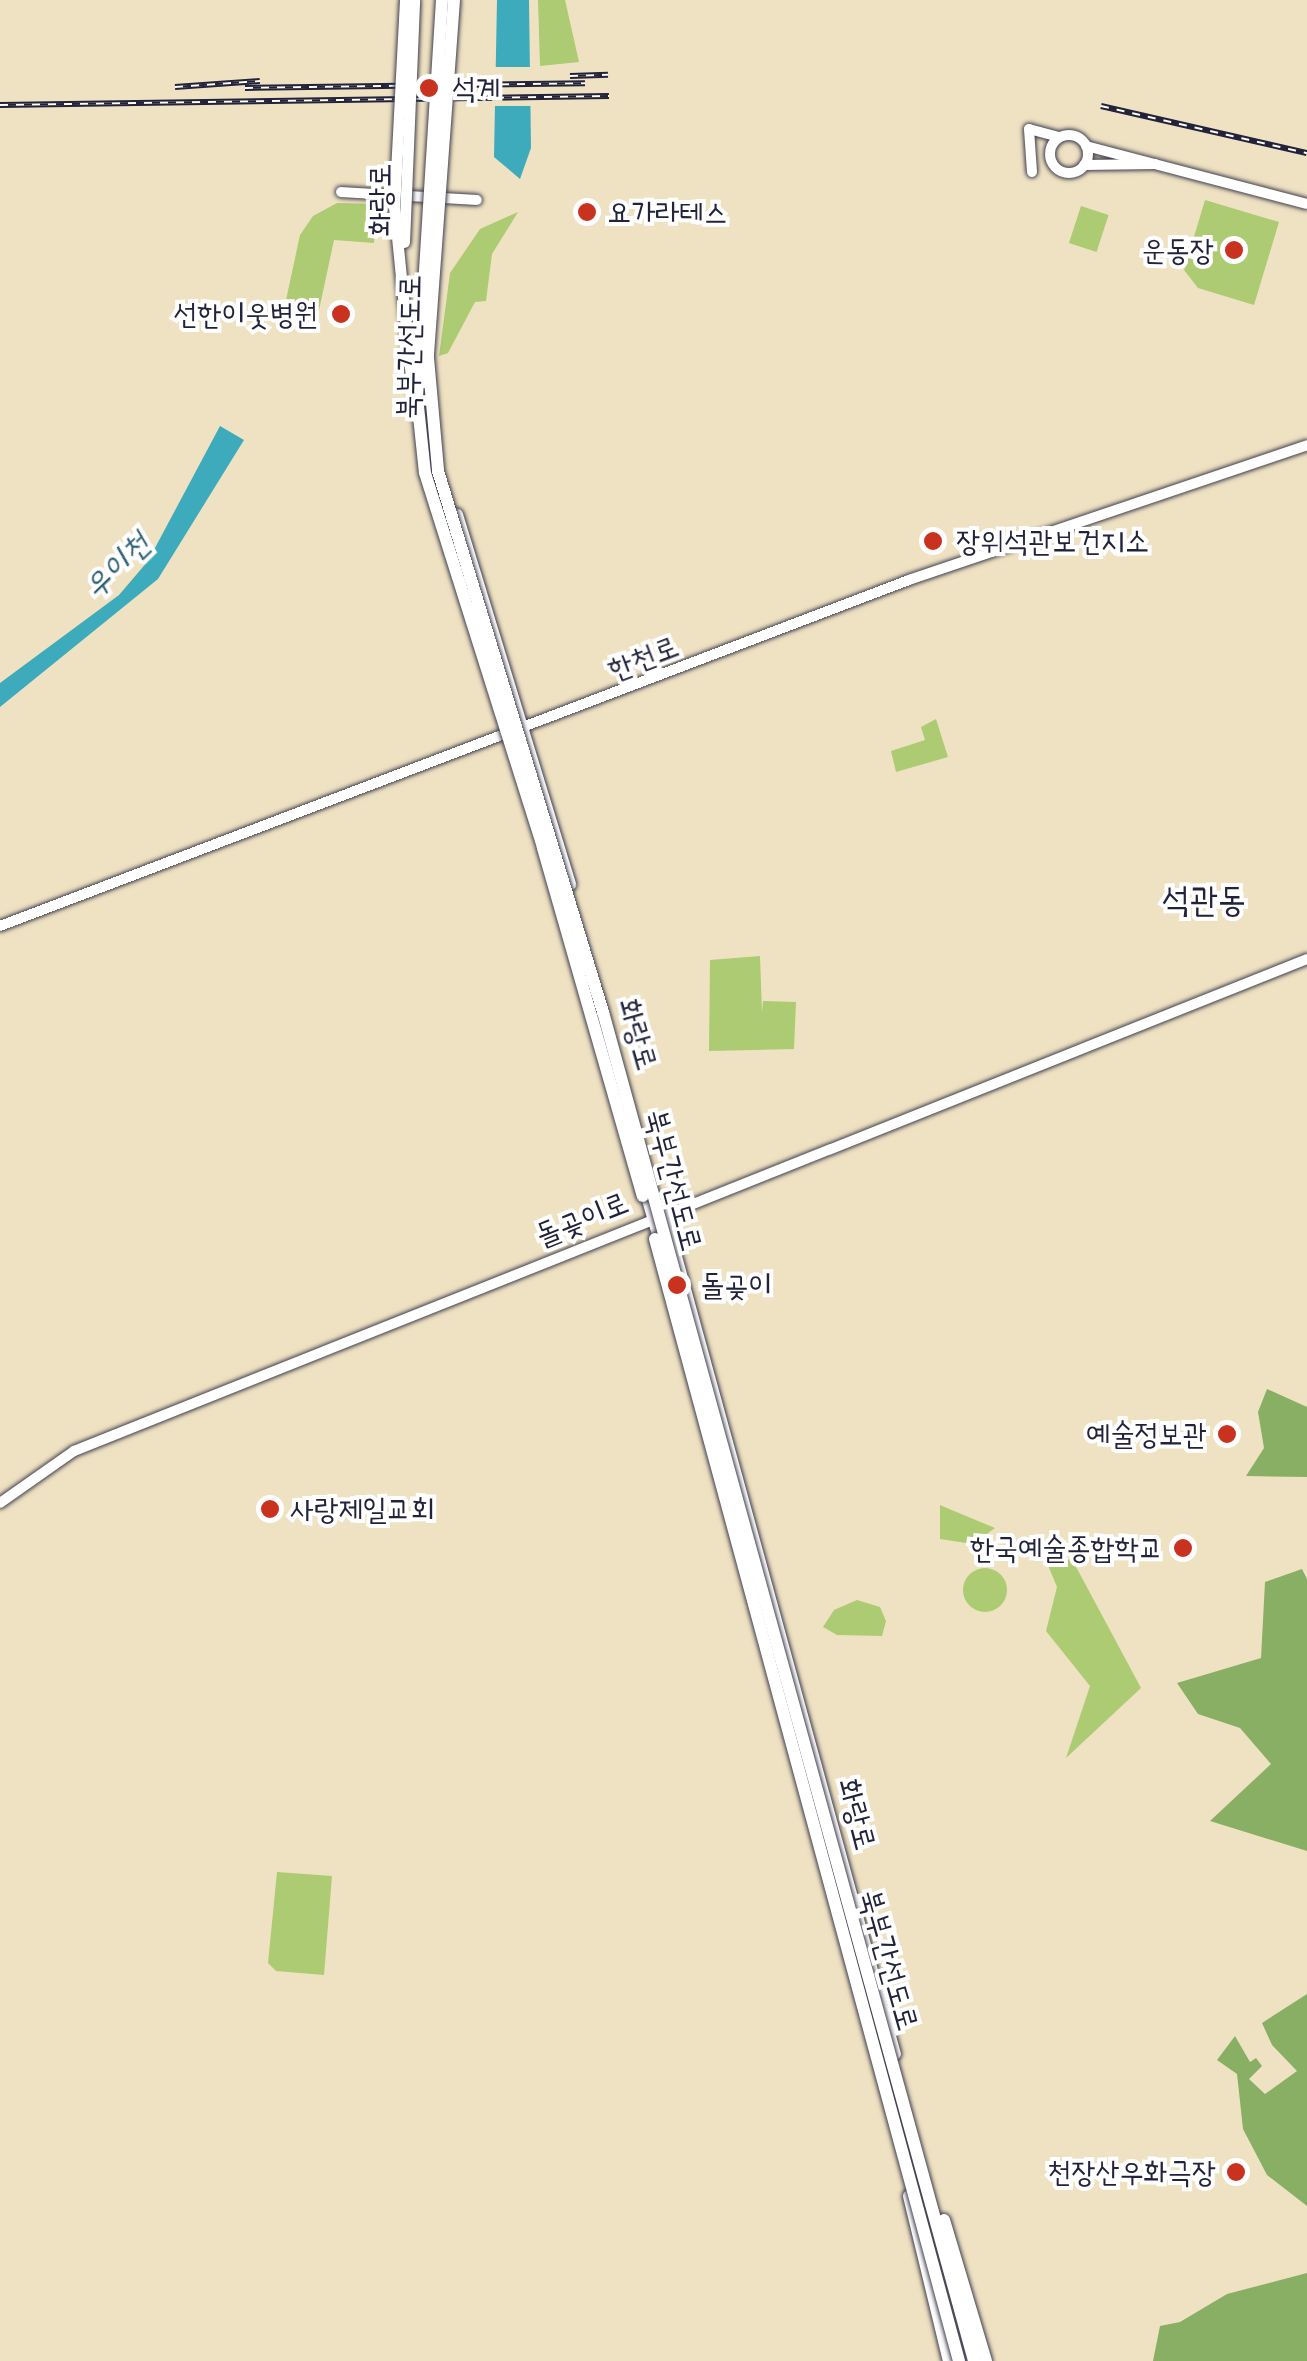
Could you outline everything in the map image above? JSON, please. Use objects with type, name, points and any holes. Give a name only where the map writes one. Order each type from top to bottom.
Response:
[{"type":"highway","name":"북부간선도로","points":[[442,0],[416,397],[424,473],[543,848],[637,1176],[905,2169],[963,2361]]},
{"type":"highway","name":"북부간선도로","points":[[454,0],[428,358],[438,472],[603,1012],[928,2194],[980,2361]]},
{"type":"highway","points":[[905,2169],[949,2361]]},
{"type":"main road","name":"화랑로","points":[[405,0],[394,207],[432,492],[523,770],[658,1215]]},
{"type":"main road","name":"화랑로","points":[[414,0],[403,232],[415,384],[537,764],[667,1247],[772,1599],[772,1625],[963,2361]]},
{"type":"main road","points":[[1029,129],[1059,137],[1073,135],[1086,146],[1307,204]]},
{"type":"main road","points":[[1029,129],[1050,149],[1062,172],[1084,165],[1156,164]]},
{"type":"main road","points":[[1029,129],[1032,172]]},
{"type":"main road","points":[[1050,149],[1059,137]]},
{"type":"main road","points":[[1084,165],[1086,146]]},
{"type":"main road","points":[[341,192],[477,200]]},
{"type":"main road","name":"한천로","points":[[0,926],[406,769],[512,736],[908,580],[1307,445]]},
{"type":"main road","points":[[523,770],[537,764]]},
{"type":"main road","name":"돌곶이로","points":[[0,1503],[74,1451],[658,1215],[1307,960]]},
{"type":"main road","name":"화랑로","points":[[667,1247],[758,1601],[772,1625],[884,2008],[980,2361]]},
{"type":"main road","points":[[758,1601],[766,1607],[772,1599]]},
{"type":"main road","points":[[870,2006],[884,2008]]},
{"type":"green space","points":[[538,0],[565,0],[579,62],[540,66]]},
{"type":"green space","name":"운동장","points":[[1205,200],[1279,222],[1254,305],[1198,288],[1184,270]]},
{"type":"green space","points":[[337,203],[376,204],[374,243],[334,240],[315,329],[283,314],[300,235],[313,216]]},
{"type":"green space","points":[[1081,206],[1109,215],[1097,252],[1069,243]]},
{"type":"green space","points":[[518,212],[492,254],[486,301],[475,302],[448,353],[439,356],[450,273],[480,229]]},
{"type":"green space","points":[[936,719],[948,757],[896,772],[891,751],[925,740],[921,727]]},
{"type":"green space","points":[[760,956],[762,1013],[763,1001],[796,1002],[794,1049],[709,1051],[710,960]]},
{"type":"green space","points":[[1267,1389],[1307,1407],[1307,1477],[1246,1476],[1264,1448],[1258,1412]]},
{"type":"green space","points":[[940,1505],[995,1528],[973,1544],[940,1539]]},
{"type":"green space","points":[[1037,1539],[1074,1563],[1141,1688],[1066,1758],[1090,1686],[1046,1631],[1057,1587]]},
{"type":"green space","points":[[985,1568],[1001,1574],[1007,1590],[1001,1606],[985,1612],[969,1606],[963,1590],[969,1574]]},
{"type":"green space","points":[[1302,1569],[1307,1579],[1307,1851],[1210,1821],[1271,1764],[1240,1728],[1198,1714],[1177,1683],[1261,1658],[1265,1582]]},
{"type":"green space","points":[[857,1600],[880,1607],[886,1621],[882,1636],[837,1635],[823,1627],[834,1610]]},
{"type":"green space","points":[[277,1872],[332,1876],[324,1975],[276,1971],[268,1963]]},
{"type":"green space","points":[[1307,1994],[1307,2206],[1267,2175],[1243,2129],[1237,2074],[1217,2060],[1235,2036],[1250,2062],[1256,2058],[1262,2066],[1249,2079],[1265,2094],[1297,2071],[1272,2045],[1262,2023]]},
{"type":"green space","points":[[1307,2273],[1307,2361],[1153,2361],[1160,2326],[1180,2322],[1227,2294]]},
{"type":"water","points":[[497,0],[529,0],[531,148],[520,179],[494,157]]},
{"type":"water","points":[[220,426],[244,440],[158,579],[0,707],[0,683],[119,595],[148,561]]},
{"type":"pier","points":[[490,67],[535,67],[535,106],[490,106]]},
{"type":"railway","points":[[570,76],[608,75]]},
{"type":"railway","points":[[175,87],[260,81]]},
{"type":"railway","points":[[245,88],[585,83]]},
{"type":"railway","points":[[0,105],[609,96]]},
{"type":"railway","points":[[1101,106],[1307,153]]},
{"type":"place","name":"석계","points":[[429,88]]},
{"type":"place","name":"요가라테스","points":[[587,212]]},
{"type":"place","name":"운동장","points":[[1234,250]]},
{"type":"place","name":"선한이웃병원","points":[[341,314]]},
{"type":"place","name":"장위석관보건지소","points":[[933,541]]},
{"type":"place","name":"돌곶이","points":[[677,1285]]},
{"type":"place","name":"예술정보관","points":[[1227,1434]]},
{"type":"place","name":"사랑제일교회","points":[[270,1509]]},
{"type":"place","name":"한국예술종합학교","points":[[1183,1548]]},
{"type":"place","name":"천장산우화극장","points":[[1236,2172]]},
{"type":"district","name":"석관동","points":[[1204,899]]},
{"type":"water label","name":"우이천","points":[[117,566]]}]
